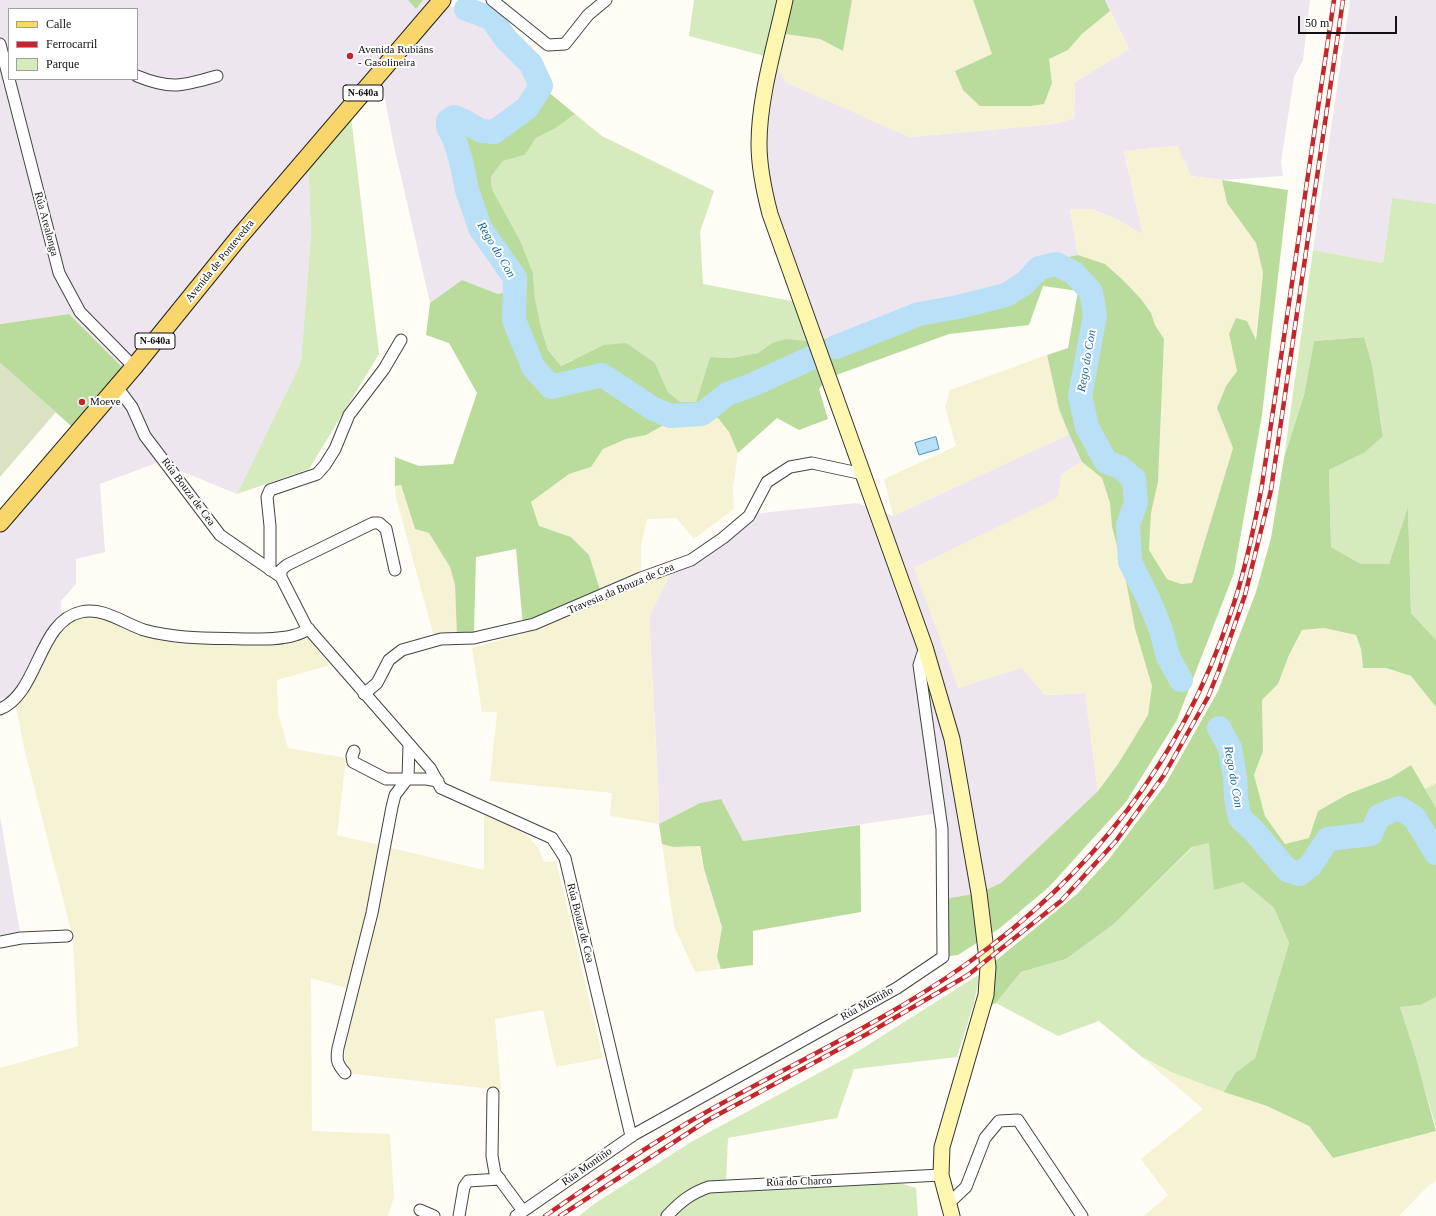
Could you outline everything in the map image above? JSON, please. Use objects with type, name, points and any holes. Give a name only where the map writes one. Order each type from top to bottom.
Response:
[{"type":"main road","name":"Avenida de Pontevedra","points":[[0,523],[134,367],[240,236],[442,0]]},
{"type":"main road","points":[[785,0],[764,102],[759,143],[763,186],[772,221],[925,647],[952,739],[979,893],[988,967],[986,995],[942,1147],[941,1175],[950,1210]]},
{"type":"street","points":[[492,0],[548,45],[565,44],[588,15],[602,1]]},
{"type":"street","name":"Rúa Arealonga","points":[[0,44],[6,56]]},
{"type":"street","points":[[138,76],[168,86],[183,86],[217,76]]},
{"type":"street","name":"Rúa Arealonga","points":[[12,80],[59,273],[80,312],[134,367]]},
{"type":"street","points":[[270,570],[270,526],[267,497],[270,490],[317,474],[325,466],[335,449],[349,415],[384,369],[401,340]]},
{"type":"street","name":"Rúa Bouza de Cea","points":[[117,387],[132,407],[145,436],[220,535],[281,577],[309,629],[430,768],[441,788],[552,838],[565,858],[631,1136]]},
{"type":"street","name":"Travesia da Bouza de Cea","points":[[364,694],[378,683],[389,660],[402,650],[441,639],[474,638],[534,624],[641,578],[690,560],[722,538],[749,516],[767,482],[790,467],[812,463],[863,474]]},
{"type":"street","points":[[281,577],[281,570],[287,565],[373,523],[379,523],[386,529],[395,570]]},
{"type":"street","points":[[0,709],[10,705],[22,691],[48,641],[62,622],[79,612],[93,610],[144,630],[170,635],[204,638],[264,639],[295,635],[309,629]]},
{"type":"street","name":"Rúa Montiño","points":[[493,1093],[492,1156],[495,1172],[520,1213],[631,1136],[897,988],[943,957],[942,829],[919,665],[925,647]]},
{"type":"street","points":[[345,1072],[339,1066],[336,1059],[338,1048],[372,913],[395,795],[408,778],[409,745]]},
{"type":"street","points":[[354,751],[352,756],[353,762],[386,779],[408,778],[438,781]]},
{"type":"street","points":[[0,942],[21,938],[67,936]]},
{"type":"street","points":[[950,1210],[966,1187],[985,1138],[999,1121],[1018,1120],[1082,1216]]},
{"type":"street","name":"Rúa do Charco","points":[[667,1216],[679,1203],[695,1191],[709,1187],[941,1175]]},
{"type":"street","points":[[459,1216],[464,1187],[468,1181],[500,1179]]},
{"type":"street","points":[[420,1210],[434,1216]]},
{"type":"shaded area","points":[[0,0],[429,0],[491,18],[531,64],[541,86],[527,108],[494,132],[481,131],[454,117],[448,121],[448,127],[455,141],[467,190],[480,228],[515,278],[515,290],[498,294],[462,280],[430,303],[394,146],[380,74],[308,157],[311,234],[301,362],[237,494],[159,462],[100,484],[105,552],[76,559],[76,584],[61,601],[62,622],[15,700],[4,698],[0,699],[0,526],[132,377],[69,314],[0,324]]},
{"type":"shaded area","points":[[851,0],[973,0],[992,54],[980,106],[1031,106],[1043,104],[1052,83],[1049,59],[1068,50],[1082,34],[1110,11],[1129,49],[1075,82],[1074,118],[1055,124],[909,137],[785,82],[772,58],[778,33],[820,39],[843,50]]},
{"type":"shaded area","points":[[1105,0],[1310,0],[1303,60],[1294,77],[1281,162],[1283,176],[1222,180],[1191,176],[1177,146],[1124,151],[1143,235],[1117,219],[1091,209],[1070,209],[1078,255],[1031,264],[1007,291],[913,310],[816,342],[770,214],[759,143],[772,58],[909,137],[1054,124],[1074,118],[1075,82],[1129,49]]},
{"type":"shaded area","points":[[1350,0],[1436,0],[1436,351],[1392,198],[1383,263],[1313,250]]},
{"type":"shaded area","points":[[1177,146],[1191,176],[1222,180],[1227,203],[1256,243],[1263,273],[1255,341],[1229,334],[1237,371],[1226,386],[1217,408],[1233,448],[1192,583],[1181,584],[1167,579],[1149,550],[1151,513],[1158,482],[1164,339],[1155,325],[1151,313],[1141,299],[1123,280],[1105,264],[1078,255],[1070,209],[1091,209],[1117,219],[1143,235],[1124,151]]},
{"type":"shaded area","points":[[1047,355],[1059,409],[1069,434],[893,516],[884,479],[956,446],[945,407],[950,390]]},
{"type":"shaded area","points":[[718,418],[729,432],[738,453],[733,488],[734,509],[694,539],[676,518],[647,519],[641,545],[641,578],[674,566],[649,617],[659,824],[610,816],[612,793],[490,781],[497,712],[482,712],[472,648],[522,634],[523,626],[602,596],[589,555],[571,537],[539,526],[531,502],[569,474],[591,467],[603,449],[626,439],[646,435],[664,425]]},
{"type":"shaded area","points":[[1069,434],[1082,462],[1062,474],[1058,498],[914,568],[1022,668],[1045,695],[1085,693],[1098,791],[1001,883],[979,893],[944,899],[940,813],[743,841],[700,803],[659,824],[649,617],[674,566],[704,551],[752,509],[761,513],[857,503],[893,516]]},
{"type":"shaded area","points":[[1082,462],[1102,478],[1110,503],[1112,527],[1125,576],[1135,629],[1152,686],[1148,715],[1118,764],[1098,791],[1085,693],[1045,695],[1022,668],[958,688],[914,568],[1057,498],[1062,474]]},
{"type":"shaded area","points":[[401,485],[415,529],[429,533],[450,567],[455,585],[457,638],[435,640],[396,498],[395,486]]},
{"type":"shaded area","points":[[95,616],[151,636],[184,643],[234,645],[281,642],[306,635],[330,665],[277,680],[278,712],[288,748],[346,758],[337,835],[484,870],[484,813],[527,835],[539,849],[544,862],[556,861],[603,1058],[556,1067],[543,1010],[495,1019],[501,1090],[345,1073],[345,1025],[353,990],[311,978],[312,1131],[390,1134],[394,1197],[388,1216],[0,1216],[0,1068],[78,1046],[73,938],[24,748],[15,700],[65,620]]},
{"type":"shaded area","points":[[1324,628],[1356,635],[1361,649],[1363,668],[1386,668],[1411,676],[1436,707],[1436,783],[1425,789],[1410,765],[1390,778],[1348,794],[1318,811],[1309,838],[1285,844],[1265,816],[1254,775],[1263,750],[1262,700],[1278,684],[1289,655],[1302,630]]},
{"type":"shaded area","points":[[0,816],[21,938],[0,944]]},
{"type":"shaded area","points":[[662,844],[673,847],[699,846],[704,869],[722,927],[718,950],[721,969],[695,972],[674,926]]},
{"type":"shaded area","points":[[1142,1057],[1171,1072],[1267,1106],[1309,1126],[1333,1158],[1436,1131],[1436,1181],[1429,1185],[1399,1216],[1144,1216],[1168,1195],[1141,1159],[1203,1109]]},
{"type":"green space","points":[[408,0],[423,0],[416,9]]},
{"type":"green space","points":[[694,0],[785,0],[772,58],[689,36]]},
{"type":"green space","points":[[785,0],[852,0],[843,51],[820,39],[778,33]]},
{"type":"green space","points":[[973,0],[1105,0],[1110,11],[1082,34],[1068,50],[1049,59],[1052,83],[1044,104],[1031,106],[980,106],[963,90],[955,71],[992,54]]},
{"type":"green space","points":[[541,86],[575,114],[556,128],[536,138],[525,155],[503,161],[491,177],[492,189],[521,242],[533,273],[535,299],[548,350],[561,366],[604,345],[626,343],[655,363],[668,392],[680,402],[696,402],[710,357],[731,358],[758,353],[772,343],[786,339],[816,342],[913,310],[1007,291],[1031,264],[1078,255],[1105,264],[1141,299],[1151,313],[1155,325],[1164,339],[1158,482],[1151,513],[1149,550],[1167,579],[1181,584],[1192,583],[1233,448],[1217,408],[1226,386],[1237,371],[1229,334],[1236,318],[1247,321],[1256,340],[1263,273],[1256,243],[1227,203],[1222,180],[1288,190],[1262,415],[1234,573],[1177,720],[1126,802],[1049,887],[1000,928],[958,955],[943,957],[944,899],[979,893],[1001,883],[1098,791],[1118,764],[1148,715],[1152,686],[1135,629],[1125,576],[1112,527],[1110,503],[1102,478],[1082,462],[1069,434],[1059,409],[1047,355],[1068,348],[1078,291],[1043,286],[1029,325],[949,334],[828,378],[819,389],[828,419],[799,430],[777,418],[738,453],[729,432],[718,418],[664,425],[646,435],[626,439],[603,449],[591,467],[569,474],[531,502],[539,526],[571,537],[589,555],[602,596],[523,626],[516,549],[476,557],[474,632],[457,638],[455,585],[450,567],[429,533],[415,529],[401,485],[395,486],[395,457],[419,466],[453,464],[477,393],[449,343],[426,335],[430,303],[462,280],[498,294],[515,290],[509,269],[480,228],[467,190],[455,141],[448,127],[454,117],[481,131],[494,132],[527,108]]},
{"type":"green space","points":[[350,108],[379,354],[309,469],[237,494],[301,362],[311,234],[308,157]]},
{"type":"green space","points":[[575,114],[602,136],[714,191],[700,232],[703,284],[802,303],[816,342],[772,343],[758,353],[731,358],[710,357],[696,402],[680,403],[668,392],[655,363],[572,360],[561,366],[548,350],[535,299],[533,273],[521,242],[492,189],[491,177],[503,161],[525,155],[536,138],[556,128]]},
{"type":"green space","points":[[1392,198],[1436,204],[1436,640],[1411,613],[1408,508],[1389,564],[1361,564],[1331,547],[1329,470],[1364,453],[1383,435],[1372,364],[1364,337],[1314,341],[1304,395],[1284,458],[1313,250],[1383,263]]},
{"type":"green space","points":[[69,314],[128,373],[78,432],[0,363],[0,324]]},
{"type":"green space","points":[[1364,337],[1372,364],[1383,436],[1364,453],[1329,470],[1331,547],[1361,564],[1389,564],[1408,507],[1411,613],[1436,640],[1436,707],[1411,676],[1386,668],[1363,668],[1361,649],[1356,635],[1324,628],[1302,630],[1289,655],[1278,684],[1262,700],[1263,751],[1254,775],[1265,816],[1285,844],[1309,838],[1318,811],[1348,794],[1390,778],[1411,765],[1436,808],[1436,997],[1421,1005],[1400,1007],[1436,1131],[1333,1158],[1309,1126],[1267,1106],[1224,1092],[1235,1073],[1255,1058],[1289,943],[1274,908],[1243,882],[1214,890],[1209,843],[1192,847],[1114,924],[1066,959],[1021,972],[996,1003],[982,1009],[988,967],[1077,894],[1109,859],[1165,785],[1218,691],[1256,592],[1271,538],[1284,458],[1304,395],[1314,341]]},
{"type":"green space","points":[[0,363],[56,412],[0,477]]},
{"type":"green space","points":[[1436,783],[1436,808],[1425,789]]},
{"type":"green space","points":[[721,799],[743,841],[860,825],[861,912],[753,931],[753,965],[721,969],[717,957],[722,927],[704,869],[700,846],[673,847],[662,844],[659,824],[700,803]]},
{"type":"green space","points":[[1209,842],[1243,882],[1274,908],[1289,943],[1255,1058],[1235,1073],[1224,1092],[1171,1072],[1142,1057],[1099,1021],[1058,1036],[996,1003],[1021,972],[1066,959],[1114,924],[1193,847]]},
{"type":"green space","points":[[980,974],[974,1003],[957,1057],[854,1069],[837,1118],[728,1138],[726,1184],[882,1178],[916,1188],[918,1216],[579,1216],[594,1204],[691,1142],[852,1055]]},
{"type":"green space","points":[[1436,997],[1436,1127],[1400,1007],[1421,1005]]},
{"type":"water","points":[[936,437],[939,449],[919,455],[915,443]]},
{"type":"waterway","name":"Rego do Con","points":[[466,9],[491,18],[506,39],[531,64],[541,86],[527,108],[494,132],[481,131],[454,117],[448,121],[448,127],[455,141],[467,190],[480,228],[515,278],[514,320],[533,367],[551,387],[602,375],[652,408],[670,416],[702,414],[727,394],[752,385],[811,358]]},
{"type":"waterway","name":"Rego do Con","points":[[836,347],[919,314],[958,307],[1006,295],[1025,283],[1039,268],[1056,264],[1074,273],[1091,292],[1095,315],[1080,396],[1087,427],[1106,462],[1120,467],[1134,479],[1136,502],[1128,525],[1130,562],[1148,598],[1161,630],[1168,657],[1181,680]]},
{"type":"waterway","name":"Rego do Con","points":[[1219,728],[1230,748],[1240,818],[1254,831],[1287,870],[1299,874],[1310,866],[1328,839],[1371,834],[1379,816],[1399,808],[1414,817],[1436,853]]},
{"type":"railway","points":[[545,1216],[619,1166],[694,1119],[866,1026],[933,987],[965,965],[1010,931],[1052,894],[1091,854],[1126,812],[1158,767],[1186,719],[1210,668],[1230,615],[1249,551],[1262,485],[1334,0]]},
{"type":"railway","points":[[560,1216],[708,1120],[867,1034],[968,975],[1061,901],[1116,841],[1164,775],[1208,697],[1219,670],[1245,595],[1271,490],[1343,0]]},
{"type":"place","name":"Avenida Rubiáns - Gasolineira","points":[[350,56]]},
{"type":"place","name":"Moeve","points":[[82,402]]}]
